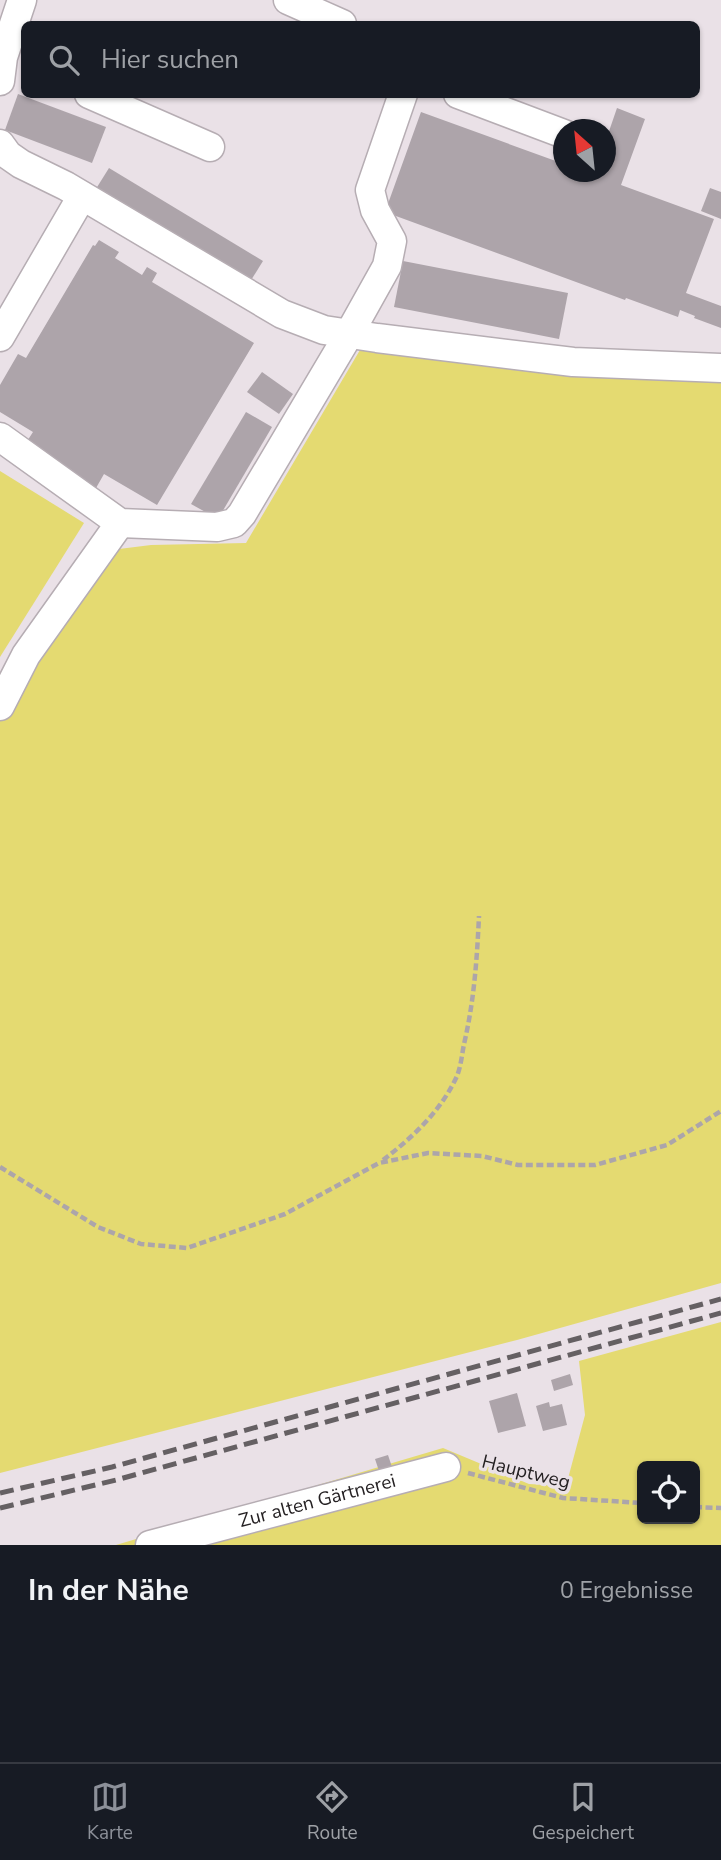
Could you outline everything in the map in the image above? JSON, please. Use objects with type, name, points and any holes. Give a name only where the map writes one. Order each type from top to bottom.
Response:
[{"type":"street","points":[[9,68],[22,0]]},
{"type":"street","points":[[288,0],[335,21]]},
{"type":"street","points":[[98,98],[210,147]]},
{"type":"street","points":[[0,437],[120,523],[217,527],[234,523],[242,514],[387,266],[392,241],[375,210],[370,190],[402,98]]},
{"type":"street","points":[[469,98],[553,130]]},
{"type":"street","points":[[0,144],[8,155],[21,164],[82,196],[282,314],[324,330],[573,362],[721,368]]},
{"type":"street","points":[[0,337],[82,196]]},
{"type":"street","points":[[0,706],[26,655],[120,523]]},
{"type":"street","name":"Zur alten Gärtnerei","points":[[150,1545],[446,1467]]},
{"type":"path","points":[[0,1167],[98,1227],[141,1244],[187,1248],[285,1214],[379,1163],[411,1139],[435,1112],[457,1075],[469,1023],[479,916]]},
{"type":"path","points":[[379,1163],[428,1153],[482,1156],[518,1165],[596,1164],[667,1145],[721,1111]]},
{"type":"path","name":"Hauptweg","points":[[446,1467],[563,1498],[637,1503]]},
{"type":"path","points":[[700,1507],[721,1508]]},
{"type":"shaded area","points":[[360,350],[584,377],[721,378],[721,1283],[517,1340],[0,1473],[0,715],[95,552],[151,545],[246,543]]},
{"type":"shaded area","points":[[0,471],[84,523],[0,657]]},
{"type":"shaded area","points":[[721,1322],[721,1545],[116,1545],[443,1448],[529,1484],[566,1486],[585,1415],[579,1361]]},
{"type":"building","points":[[18,94],[21,98],[29,98],[106,127],[92,163],[5,130]]},
{"type":"building","points":[[617,108],[645,119],[621,185],[714,219],[686,293],[721,306],[721,328],[680,310],[678,317],[626,298],[625,300],[385,212],[421,112],[553,160],[553,182],[616,182],[616,119],[613,119]]},
{"type":"building","points":[[109,168],[263,261],[248,285],[94,192]]},
{"type":"building","points":[[710,188],[721,192],[721,219],[701,211]]},
{"type":"building","points":[[99,240],[119,252],[115,258],[142,275],[147,267],[157,273],[152,282],[254,343],[157,505],[104,474],[96,488],[74,476],[24,446],[33,432],[0,412],[0,385],[18,354],[26,358],[93,245]]},
{"type":"building","points":[[403,261],[568,293],[559,339],[394,307]]},
{"type":"building","points":[[262,372],[293,394],[279,414],[247,392]]},
{"type":"building","points":[[246,412],[272,427],[218,519],[191,504]]},
{"type":"building","points":[[570,1374],[573,1385],[554,1391],[551,1380]]},
{"type":"building","points":[[517,1393],[526,1426],[498,1433],[489,1401]]},
{"type":"building","points":[[549,1402],[550,1407],[562,1404],[567,1425],[543,1431],[536,1406]]},
{"type":"building","points":[[388,1455],[392,1467],[379,1471],[375,1459]]},
{"type":"railway","points":[[0,1493],[112,1467],[721,1299]]},
{"type":"railway","points":[[0,1508],[116,1480],[721,1313]]}]
